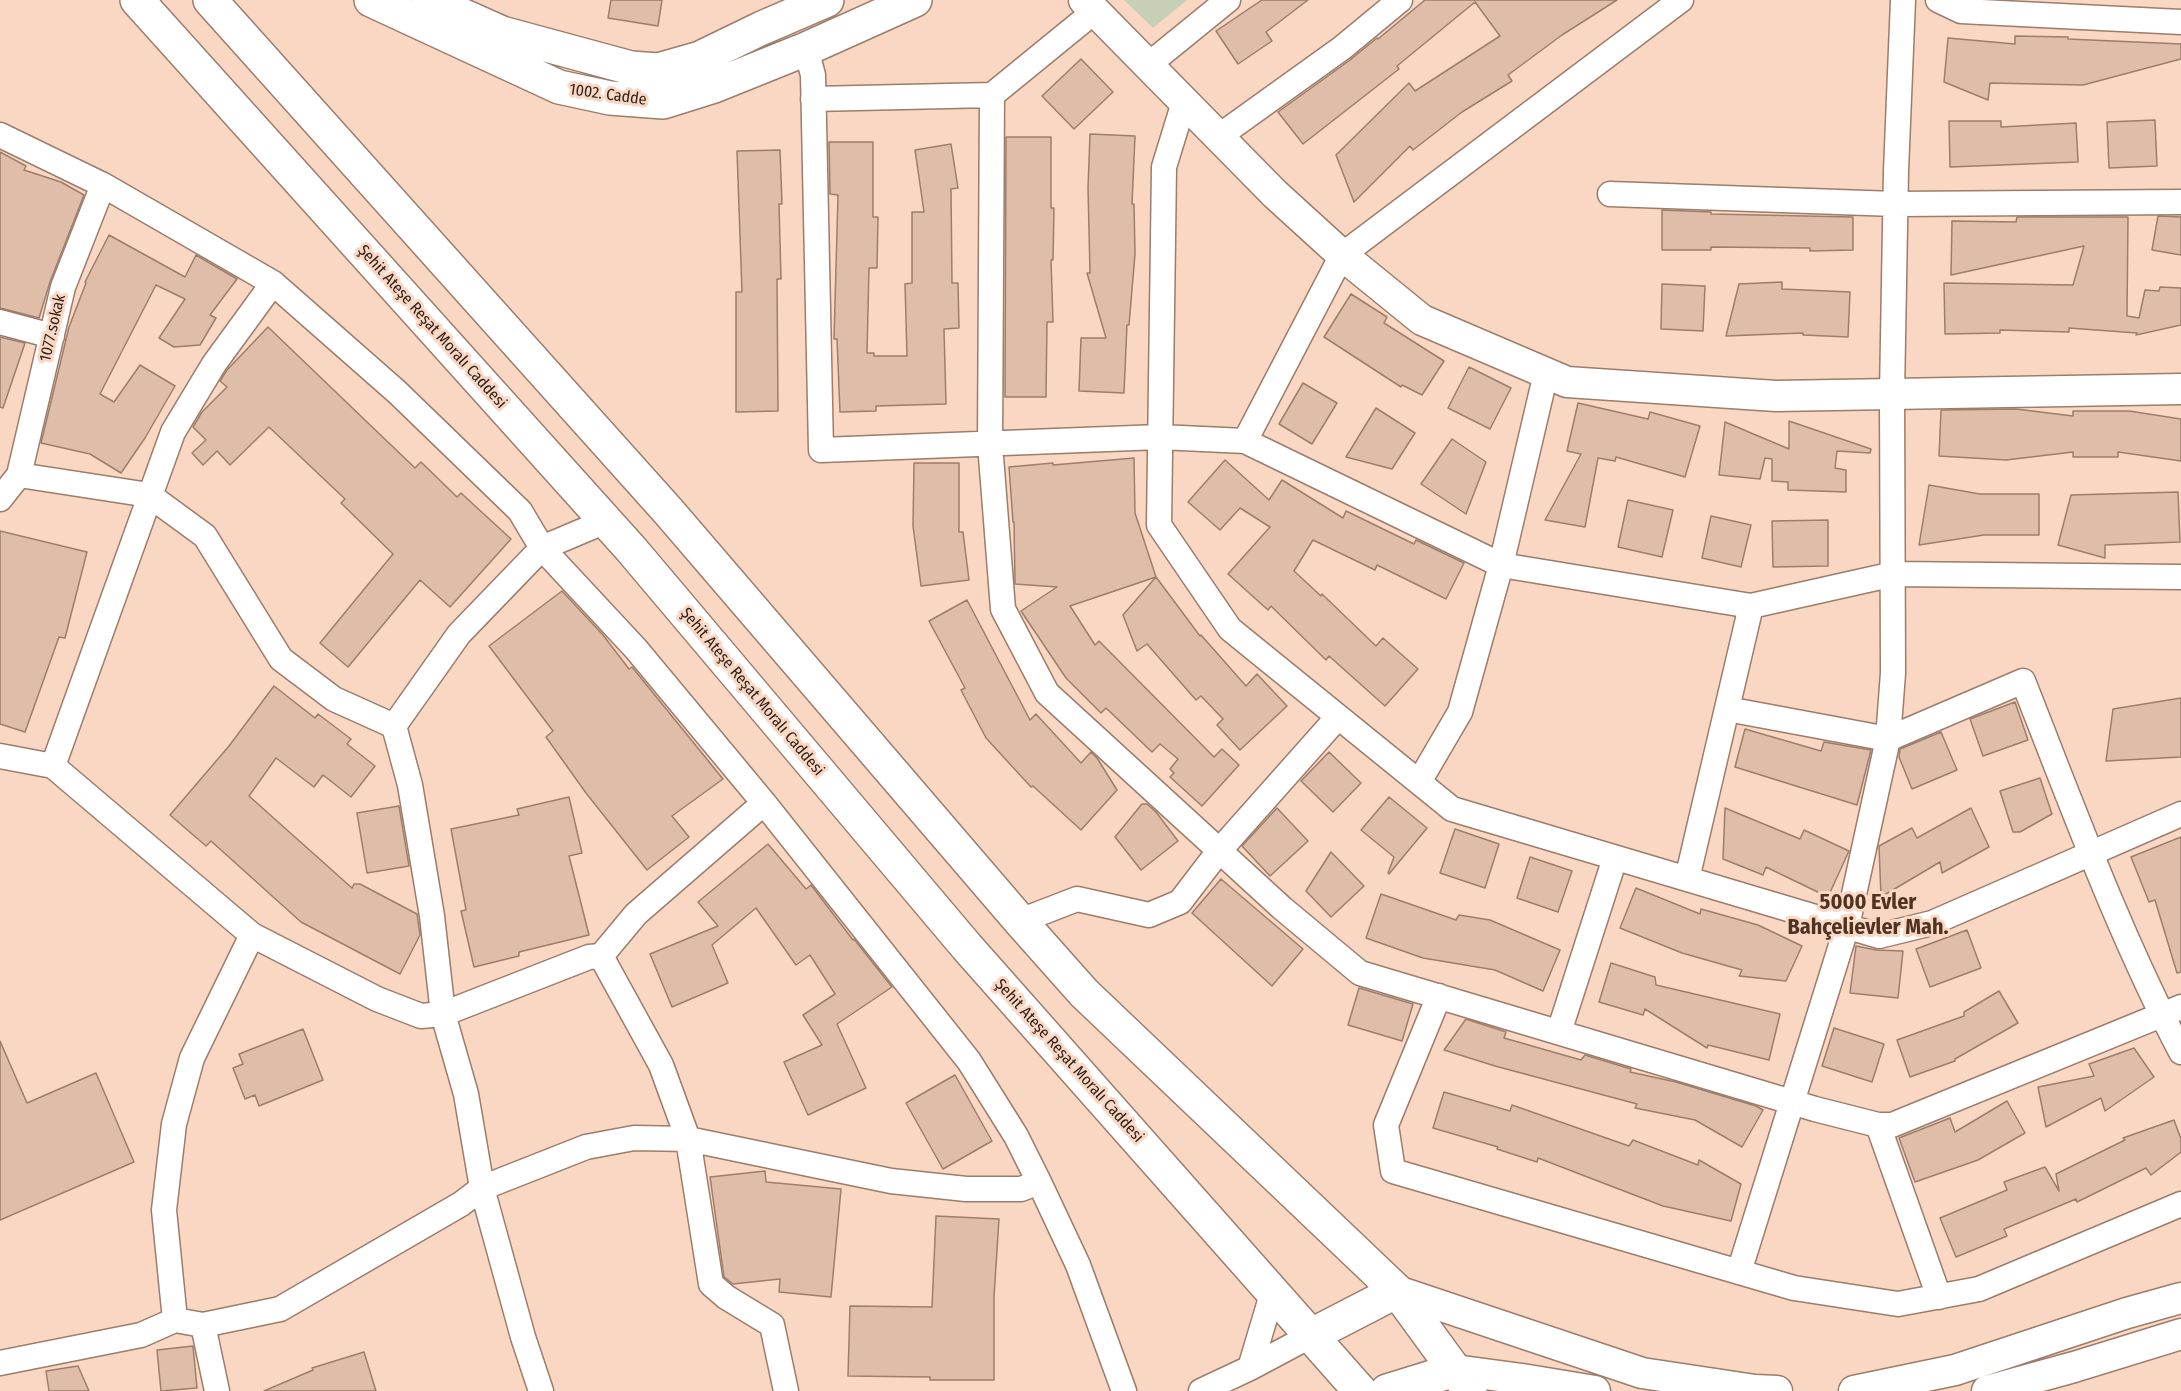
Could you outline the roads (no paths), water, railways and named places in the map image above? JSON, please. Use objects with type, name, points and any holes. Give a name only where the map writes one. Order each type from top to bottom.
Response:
[{"type":"main road","name":"Şehit Ateşe Reşat Moralı Caddesi","points":[[137,0],[606,521],[967,947],[1360,1391]]},
{"type":"main road","points":[[210,0],[669,512],[1084,993],[1397,1291],[1463,1381],[1387,1391]]},
{"type":"main road","name":"1002. Cadde","points":[[371,0],[460,17],[558,87],[610,98],[663,102],[714,86],[806,49],[915,0]]},
{"type":"main road","name":"1002. Cadde","points":[[428,0],[460,17],[502,33],[631,68],[658,70],[700,58],[783,9],[826,0]]},
{"type":"main road","points":[[783,9],[806,49]]},
{"type":"main road","points":[[1312,1335],[1397,1291]]},
{"type":"street","points":[[1148,65],[1228,0]]},
{"type":"street","points":[[1218,136],[1341,48],[1400,0]]},
{"type":"street","points":[[1245,441],[1342,255],[1681,0]]},
{"type":"street","points":[[1739,1272],[1847,926],[1888,739],[1893,673],[1892,394],[1895,204],[1903,0]]},
{"type":"street","points":[[1938,0],[1961,11],[2181,22]]},
{"type":"street","points":[[813,99],[992,95],[1090,6],[1275,194],[1342,255],[1422,320],[1567,382],[1776,396],[2181,389]]},
{"type":"street","points":[[806,49],[813,75],[821,450],[1160,437],[1245,441],[1502,565],[1751,606],[1894,574],[2181,577]]},
{"type":"street","points":[[992,95],[990,444],[1003,609],[1047,693],[1282,908],[1360,973],[1792,1102],[1878,1125],[1892,1125],[2171,1011]]},
{"type":"street","points":[[1184,102],[1164,167],[1159,525],[1230,629],[1452,809],[1880,936],[1932,923],[2181,814]]},
{"type":"street","points":[[0,135],[103,185],[273,283],[397,392],[520,511],[542,548],[636,650],[764,803],[969,1061],[1017,1136],[1040,1182],[1078,1264],[1124,1391]]},
{"type":"street","name":"1077.sokak","points":[[19,475],[63,287],[103,185]]},
{"type":"street","points":[[1610,194],[1895,204],[2181,202]]},
{"type":"street","points":[[53,766],[173,432],[214,364],[273,283]]},
{"type":"street","points":[[0,322],[52,336]]},
{"type":"street","points":[[1419,782],[1460,712],[1502,565],[1546,373]]},
{"type":"street","points":[[0,499],[19,475],[150,495],[205,536],[281,659],[334,699],[394,726]]},
{"type":"street","points":[[541,1391],[523,1337],[482,1188],[466,1094],[443,1014],[432,916],[412,796],[394,726],[459,634],[542,548],[606,521]]},
{"type":"street","points":[[1687,879],[1751,606]]},
{"type":"street","points":[[1727,709],[1888,739],[2023,681],[2091,853],[2171,1011],[2181,1052]]},
{"type":"street","points":[[1020,921],[1077,899],[1149,915],[1180,902],[1219,851],[1338,717]]},
{"type":"street","points":[[0,756],[53,766],[252,935],[377,999],[421,1016],[443,1014],[589,957],[601,956],[636,914],[764,803]]},
{"type":"street","points":[[1559,1032],[1615,858]]},
{"type":"street","points":[[175,1320],[164,1210],[174,1124],[192,1058],[252,935]]},
{"type":"street","points":[[601,956],[661,1065],[688,1139],[711,1284],[726,1297],[772,1325],[786,1391]]},
{"type":"street","points":[[1439,996],[1386,1125],[1393,1170],[1794,1288],[1898,1304],[1979,1289],[2181,1204]]},
{"type":"street","points":[[1878,1125],[1939,1297]]},
{"type":"street","points":[[0,1362],[141,1335],[175,1320],[204,1325],[280,1309],[461,1204],[482,1188],[586,1147],[634,1138],[688,1139],[891,1181],[966,1189],[1021,1189],[1040,1182]]},
{"type":"street","points":[[1250,1368],[1273,1291]]},
{"type":"street","points":[[1397,1291],[1642,1373],[1755,1390],[1777,1391]]},
{"type":"street","points":[[1854,1391],[1955,1370],[2127,1313],[2181,1298]]},
{"type":"street","points":[[204,1325],[217,1391]]},
{"type":"street","points":[[1987,1391],[2022,1386],[2181,1334]]},
{"type":"street","points":[[1201,1391],[1312,1335]]},
{"type":"street","points":[[1463,1381],[1595,1391]]},
{"type":"district","name":"5000 Evler Bahçelievler Mah.","points":[[1868,916]]}]
